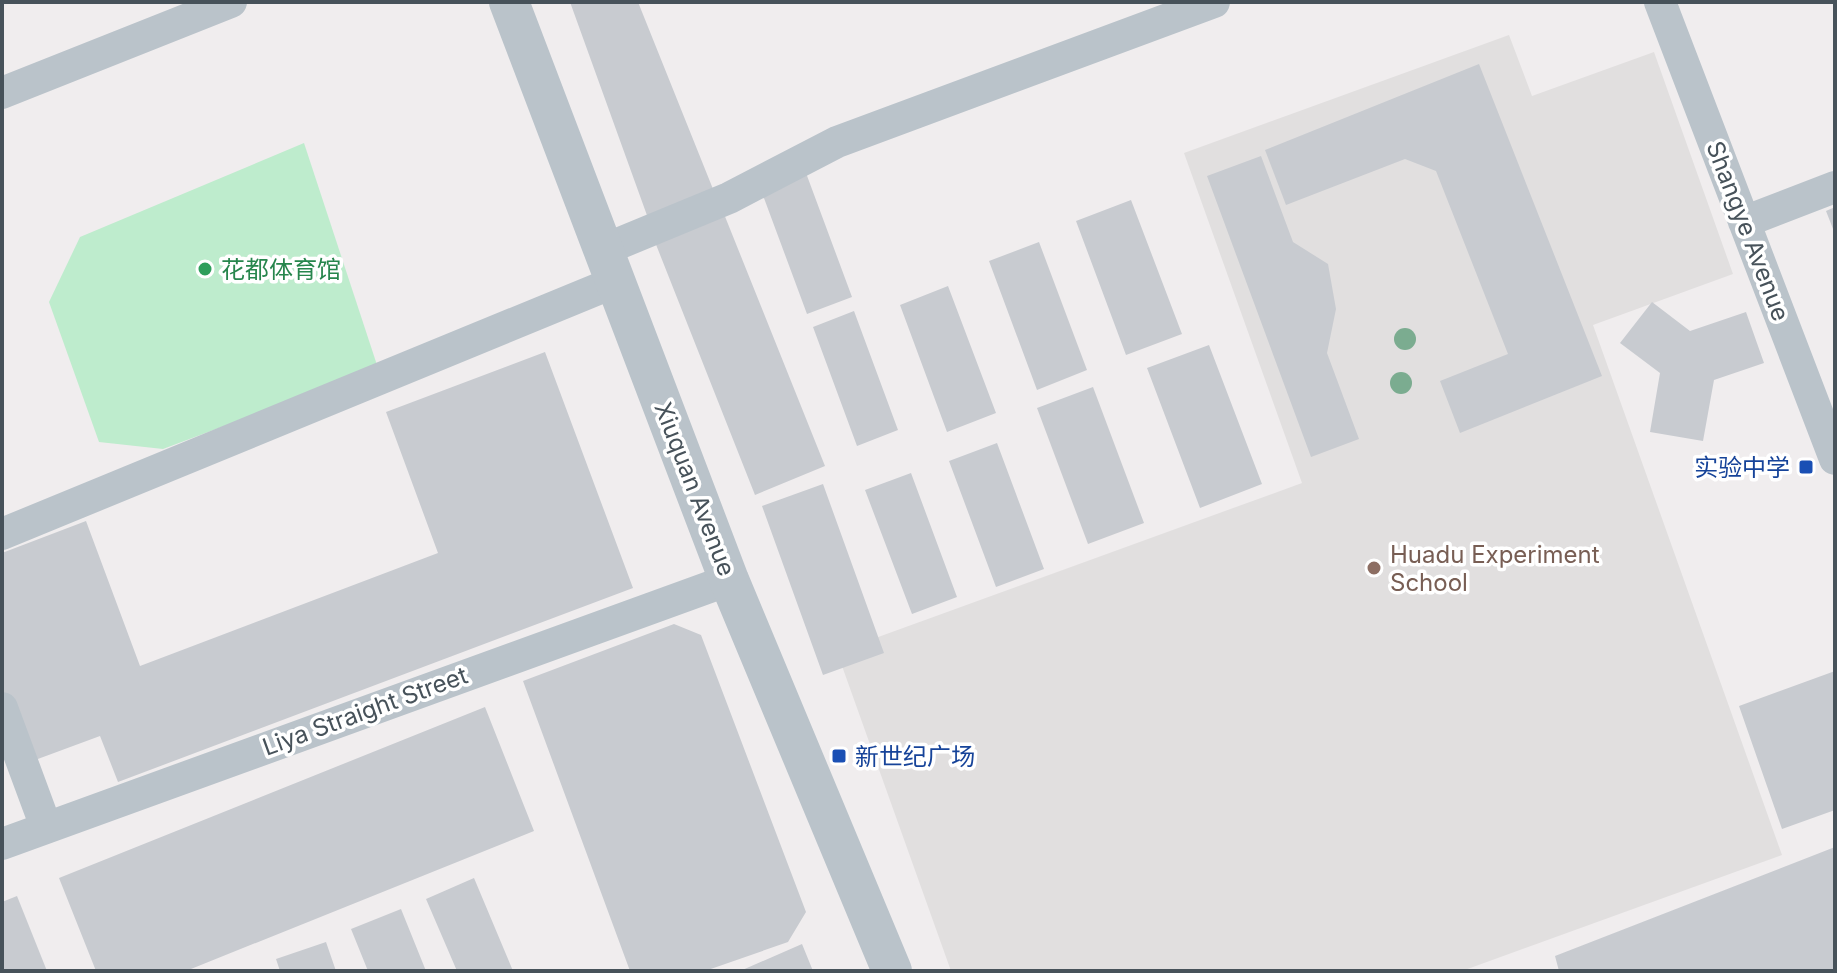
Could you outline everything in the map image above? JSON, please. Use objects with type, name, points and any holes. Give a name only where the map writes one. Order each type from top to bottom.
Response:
[{"type":"street","points":[[2,93],[231,2]]},
{"type":"street","name":"Xiuquan Avenue","points":[[509,2],[729,580],[892,971]]},
{"type":"street","points":[[2,534],[609,266],[729,198],[837,142],[1214,2]]},
{"type":"street","name":"Shangye Avenue","points":[[1660,2],[1835,459]]},
{"type":"street","points":[[1744,222],[1835,187]]},
{"type":"street","name":"Liya Straight Street","points":[[2,844],[729,580]]},
{"type":"street","points":[[2,708],[46,827]]},
{"type":"shaded area","name":"Huadu Experiment School","points":[[1509,35],[1532,96],[1654,52],[1733,274],[1593,325],[1782,855],[1462,971],[951,971],[837,652],[1302,483],[1184,153]]},
{"type":"green space","name":"花都体育馆","points":[[304,143],[378,368],[163,449],[99,442],[49,302],[80,237]]},
{"type":"building","points":[[570,2],[638,2],[719,204],[653,232]]},
{"type":"building","points":[[1479,64],[1602,376],[1460,433],[1440,381],[1508,354],[1436,171],[1405,159],[1286,205],[1265,150]]},
{"type":"building","points":[[1261,156],[1293,242],[1328,264],[1336,309],[1327,353],[1359,439],[1311,457],[1207,176]]},
{"type":"building","points":[[806,173],[852,297],[807,314],[761,190]]},
{"type":"building","points":[[1131,200],[1182,334],[1126,355],[1076,221]]},
{"type":"building","points":[[1835,207],[1835,234],[1826,211]]},
{"type":"building","points":[[724,214],[825,466],[755,495],[655,242]]},
{"type":"building","points":[[1039,242],[1087,370],[1037,390],[989,261]]},
{"type":"building","points":[[948,286],[996,413],[947,432],[900,305]]},
{"type":"building","points":[[1652,302],[1690,331],[1746,312],[1764,363],[1714,380],[1703,441],[1650,432],[1660,373],[1620,343]]},
{"type":"building","points":[[854,311],[898,430],[857,446],[813,327]]},
{"type":"building","points":[[1209,345],[1262,484],[1200,508],[1147,368]]},
{"type":"building","points":[[545,352],[633,588],[118,782],[100,736],[27,763],[2,698],[2,553],[86,521],[140,666],[438,553],[386,412]]},
{"type":"building","points":[[1093,387],[1144,523],[1088,544],[1037,408]]},
{"type":"building","points":[[997,443],[1044,569],[996,587],[949,461]]},
{"type":"building","points":[[911,473],[957,597],[912,614],[865,490]]},
{"type":"building","points":[[823,484],[884,653],[823,675],[762,506]]},
{"type":"building","points":[[674,624],[701,635],[806,912],[788,942],[705,971],[630,971],[523,681]]},
{"type":"building","points":[[1835,671],[1835,810],[1782,829],[1739,706]]},
{"type":"building","points":[[485,707],[534,831],[186,971],[96,971],[59,878]]},
{"type":"building","points":[[1835,847],[1835,971],[1559,971],[1555,956]]},
{"type":"building","points":[[474,878],[513,971],[457,971],[426,899]]},
{"type":"building","points":[[17,896],[47,971],[2,971],[2,902]]},
{"type":"building","points":[[401,909],[426,971],[368,971],[351,929]]},
{"type":"building","points":[[326,942],[336,971],[280,971],[276,959]]},
{"type":"building","points":[[802,944],[813,971],[740,971]]},
{"type":"place","name":"花都体育馆","points":[[205,269]]},
{"type":"place","name":"实验中学","points":[[1806,467]]},
{"type":"place","name":"Huadu Experiment School","points":[[1374,568]]},
{"type":"place","name":"新世纪广场","points":[[839,756]]}]
